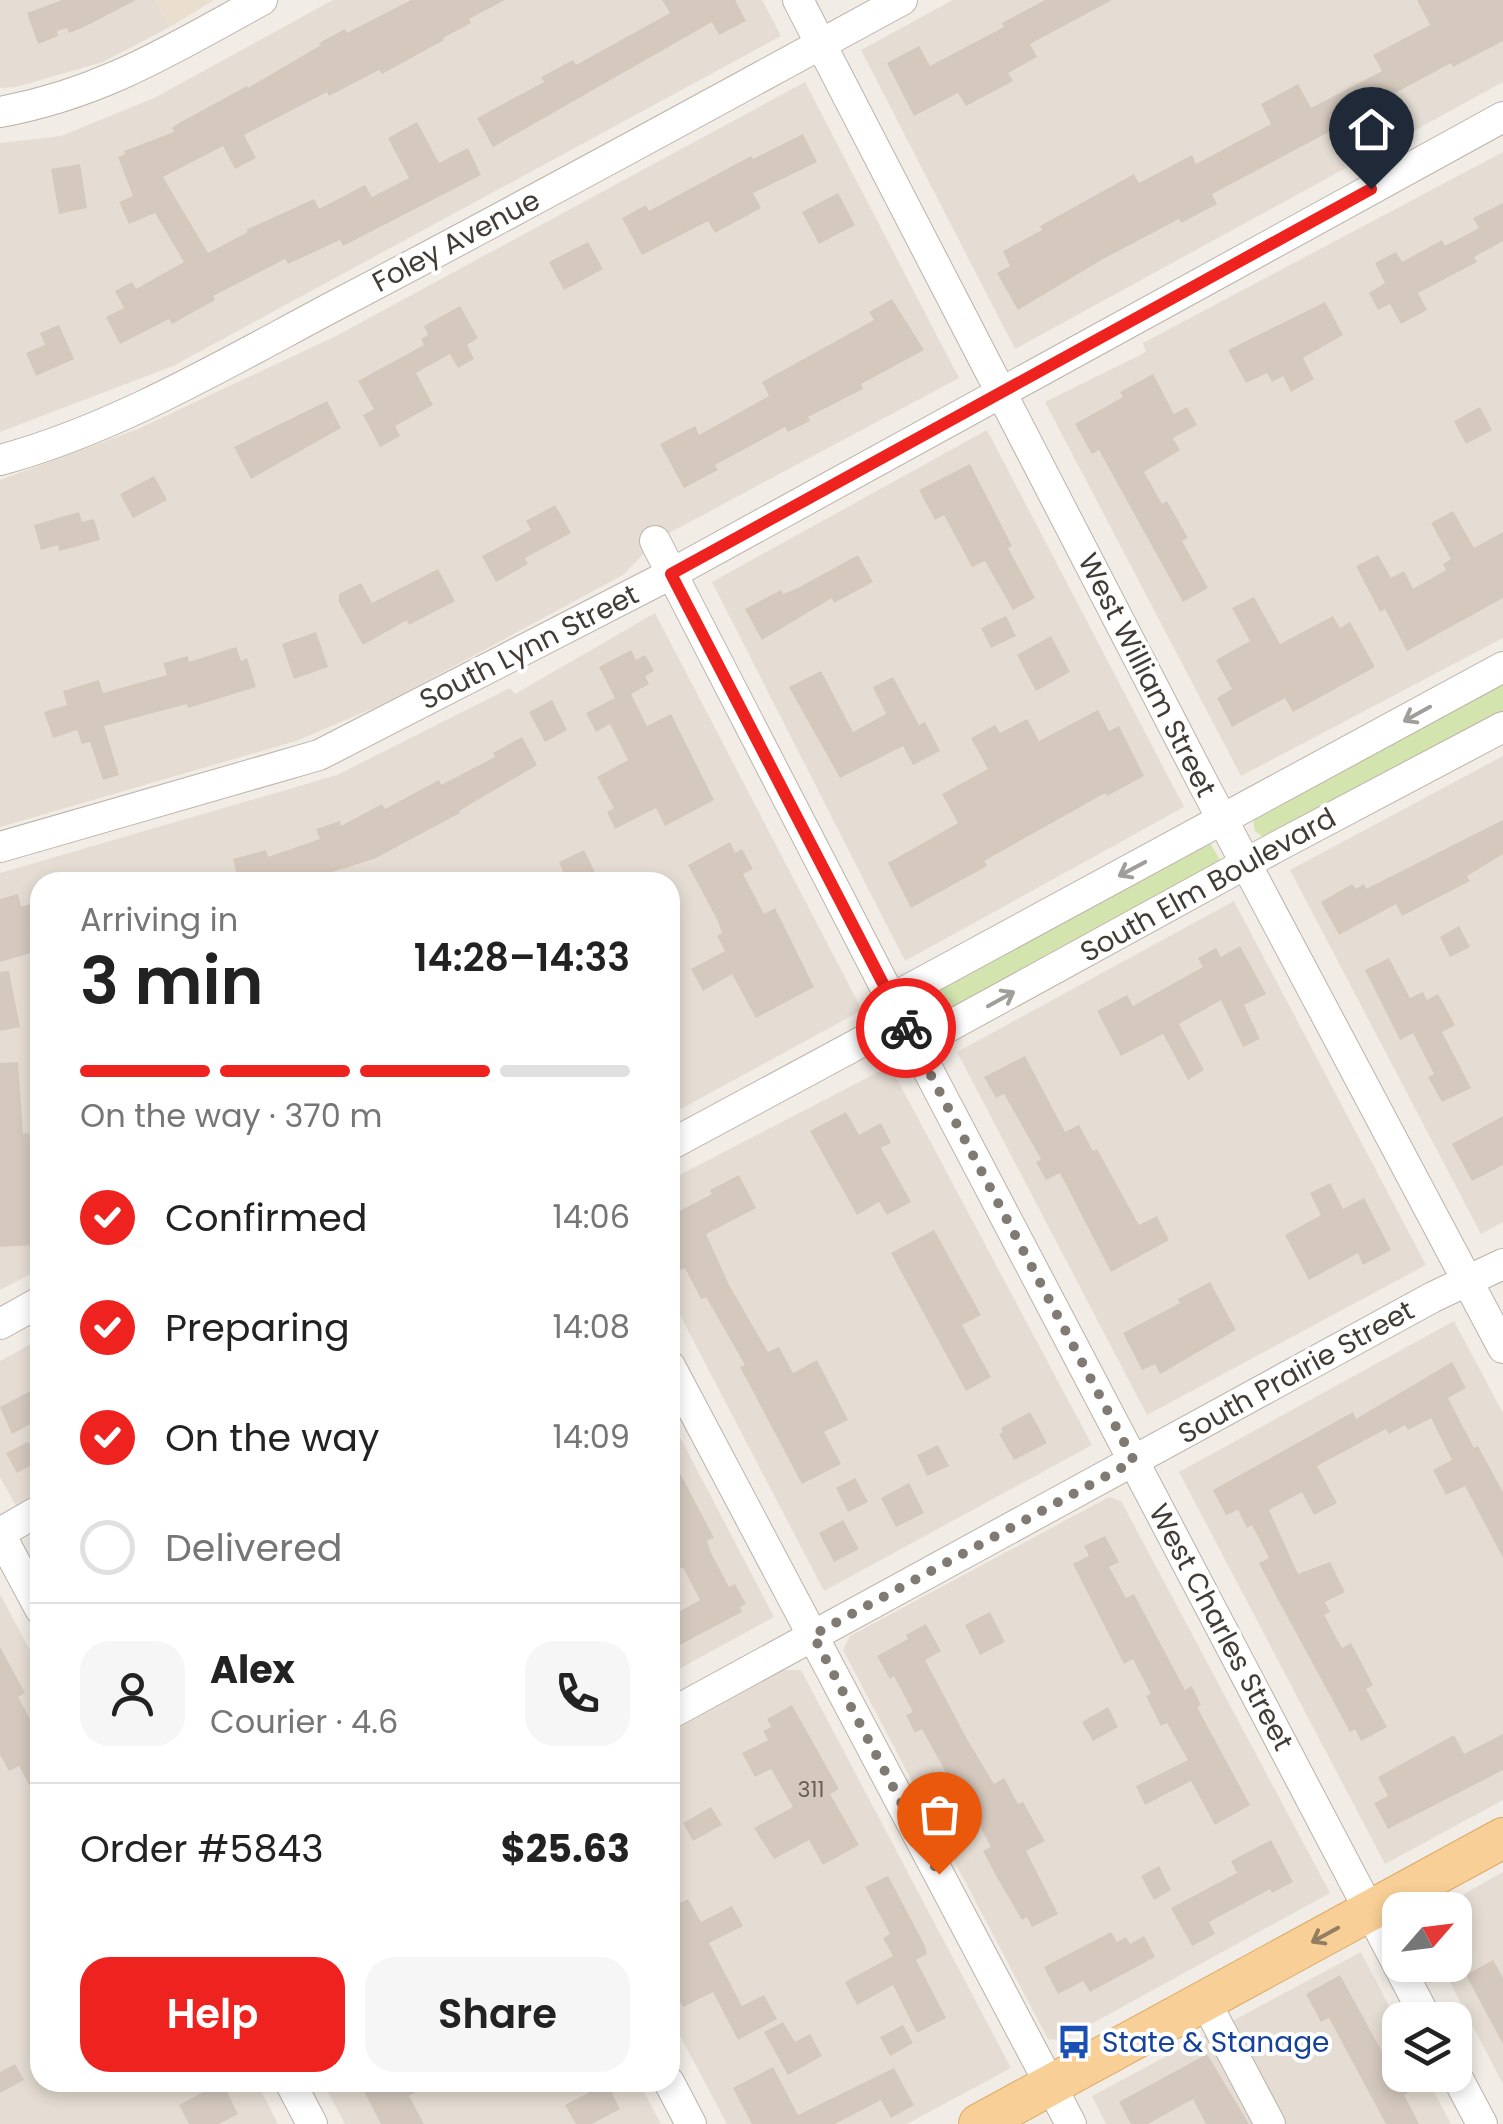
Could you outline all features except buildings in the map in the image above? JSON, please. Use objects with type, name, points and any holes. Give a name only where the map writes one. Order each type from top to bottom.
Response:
[{"type":"main road","points":[[979,2124],[1503,1838]]},
{"type":"street","points":[[0,112],[86,91],[126,74],[262,0]]},
{"type":"street","name":"West William Street","points":[[798,0],[1223,820],[1503,1348]]},
{"type":"street","name":"Foley Avenue","points":[[0,460],[29,452],[188,382],[902,0]]},
{"type":"street","name":"South Lynn Street","points":[[0,847],[319,756],[671,574],[1503,117]]},
{"type":"street","name":"West Charles Street","points":[[656,542],[1418,2002]]},
{"type":"street","name":"South Elm Boulevard","points":[[903,1021],[1223,820],[1503,667]]},
{"type":"street","name":"South Elm Boulevard","points":[[680,1140],[903,1021],[1246,863],[1503,727]]},
{"type":"street","name":"South Prairie Street","points":[[680,1708],[1503,1264]]},
{"type":"street","points":[[0,1324],[30,1308]]},
{"type":"street","points":[[680,1385],[1071,2124]]},
{"type":"street","points":[[30,1516],[0,1534],[30,1590]]},
{"type":"street","points":[[1205,2001],[1270,2124]]},
{"type":"street","points":[[295,2092],[312,2124]]},
{"type":"street","points":[[674,2092],[690,2124]]},
{"type":"street","points":[[1465,2092],[1482,2124]]},
{"type":"shaded area","points":[[0,0],[156,0],[170,27],[103,62],[0,88]]},
{"type":"shaded area","points":[[156,0],[214,0],[170,27]]},
{"type":"shaded area","points":[[333,0],[762,0],[781,36],[173,366],[0,432],[0,143],[61,136],[154,98]]},
{"type":"shaded area","points":[[953,0],[1503,0],[1503,82],[1015,349],[861,50]]},
{"type":"shaded area","points":[[805,82],[959,378],[671,532],[655,542],[623,575],[386,703],[296,741],[0,827],[0,480],[138,429],[334,337]]},
{"type":"shaded area","points":[[1503,152],[1503,638],[1241,776],[1045,402],[1146,352],[1143,343]]},
{"type":"shaded area","points":[[987,430],[1184,807],[905,961],[712,582]]},
{"type":"shaded area","points":[[655,613],[862,1010],[680,1110],[680,872],[30,872],[30,1274],[0,1290],[0,873],[337,775],[510,688],[515,694]]},
{"type":"shaded area","points":[[1503,756],[1503,1222],[1481,1234],[1290,870]]},
{"type":"shaded area","points":[[1234,901],[1426,1265],[1147,1415],[957,1052]]},
{"type":"shaded area","points":[[890,1066],[1092,1445],[824,1591],[680,1315],[680,1175]]},
{"type":"shaded area","points":[[1454,1321],[1503,1413],[1503,1800],[1385,1864],[1179,1472]]},
{"type":"shaded area","points":[[30,1344],[30,1531],[0,1477],[0,1361]]},
{"type":"shaded area","points":[[680,1437],[774,1617],[680,1669]]},
{"type":"shaded area","points":[[1109,1497],[1121,1501],[1330,1893],[1062,2040],[1048,2039],[843,1650],[850,1636]]},
{"type":"shaded area","points":[[0,1594],[30,1650],[30,2092],[262,2092],[278,2124],[0,2124]]},
{"type":"shaded area","points":[[782,1670],[801,1670],[1011,2068],[907,2124],[727,2124],[680,2036],[680,1727]]},
{"type":"shaded area","points":[[1503,1872],[1503,2084],[1472,2024],[1472,2002],[1460,2002],[1450,1982],[1472,1982],[1472,1892],[1468,1892]]},
{"type":"shaded area","points":[[1361,1952],[1387,2002],[1382,2002],[1382,2092],[1434,2092],[1451,2124],[1106,2124],[1092,2096]]},
{"type":"shaded area","points":[[328,2092],[644,2092],[661,2124],[345,2124]]},
{"type":"green space","points":[[1503,679],[1503,716],[1266,839],[1255,831],[1253,819]]},
{"type":"green space","points":[[1210,843],[1220,860],[1214,872],[937,1017],[923,1008],[921,998]]},
{"type":"way so far","points":[[906,1028],[1134,1461],[813,1635],[939,1874]]},
{"type":"place","name":"State & Stanage","points":[[1074,2042]]},
{"type":"route","points":[[906,1028],[671,574],[1371,189]]}]
